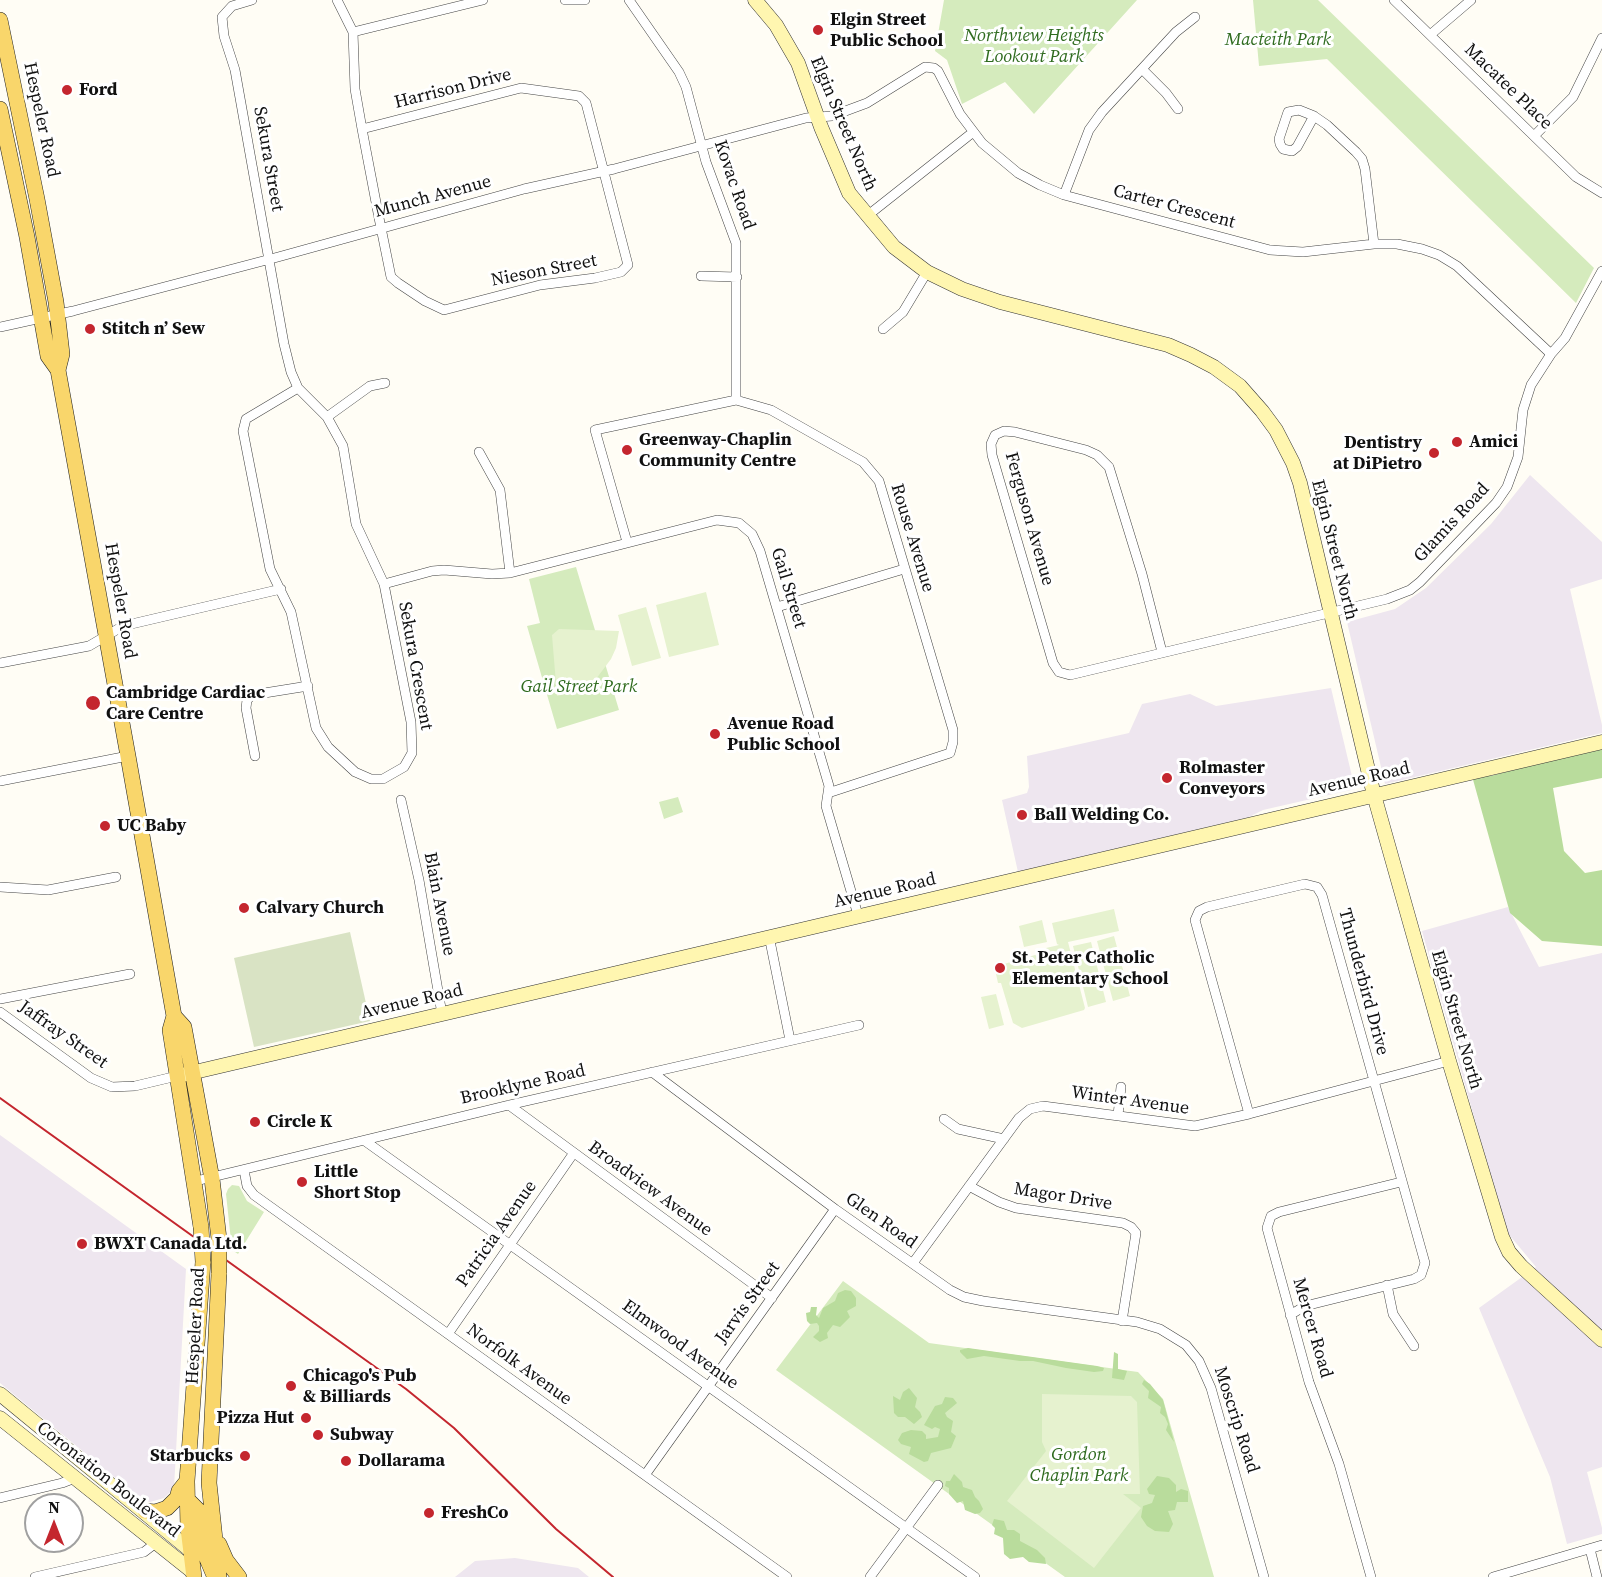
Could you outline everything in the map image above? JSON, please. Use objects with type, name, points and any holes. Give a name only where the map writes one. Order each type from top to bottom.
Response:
[{"type":"main road","name":"Hespeler Road","points":[[0,20],[37,199],[62,354],[58,370],[174,1016],[184,1027],[185,1074],[203,1262],[187,1481],[190,1550]]},
{"type":"main road","name":"Hespeler Road","points":[[0,109],[27,237],[48,356],[58,370]]},
{"type":"main road","name":"Hespeler Road","points":[[185,1074],[212,1179],[219,1239],[209,1462],[214,1533],[209,1574]]},
{"type":"main road","points":[[145,1511],[155,1512],[167,1508],[177,1498],[179,1491],[187,1481]]},
{"type":"main road","points":[[187,1499],[199,1511],[209,1574]]},
{"type":"main road","points":[[214,1533],[226,1560],[239,1577]]},
{"type":"main road","points":[[190,1550],[209,1574]]},
{"type":"street","name":"Sekura Street","points":[[252,0],[232,6],[222,17],[224,36],[235,70],[284,344]]},
{"type":"street","points":[[337,0],[353,32],[355,89],[381,229]]},
{"type":"street","points":[[353,32],[482,0]]},
{"type":"street","points":[[565,0],[585,0]]},
{"type":"street","name":"Kovac Road","points":[[630,0],[679,72],[686,87],[702,145],[736,243],[738,277],[736,400]]},
{"type":"street","name":"Elgin Street North","points":[[755,0],[776,26],[798,63],[849,193],[894,247],[927,272],[962,289],[1000,302],[1168,345],[1191,355],[1214,367],[1240,386],[1276,430],[1293,463],[1300,483],[1374,795],[1494,1213],[1509,1252],[1521,1266],[1602,1340]]},
{"type":"street","name":"Macatee Place","points":[[1394,0],[1576,177],[1602,193]]},
{"type":"street","points":[[1430,35],[1471,0]]},
{"type":"street","points":[[1064,195],[1089,130],[1102,112],[1176,32],[1196,17]]},
{"type":"street","points":[[1535,135],[1573,97],[1602,39]]},
{"type":"street","name":"Carter Crescent","points":[[818,118],[832,116],[867,103],[915,72],[925,67],[934,68],[938,71],[972,132],[998,158],[1018,173],[1064,195],[1270,250],[1303,252],[1374,244],[1397,244],[1422,249],[1439,255],[1457,266],[1551,354]]},
{"type":"street","points":[[1142,69],[1178,109]]},
{"type":"street","name":"Harrison Drive","points":[[362,129],[521,88],[579,96],[586,103],[604,171]]},
{"type":"street","points":[[1314,116],[1297,147],[1292,151],[1282,149],[1279,139],[1288,112],[1299,110],[1314,116],[1347,143],[1362,159],[1365,169],[1374,244]]},
{"type":"street","name":"Munch Avenue","points":[[0,327],[42,319],[524,189],[604,171],[806,118],[818,118]]},
{"type":"street","points":[[867,216],[972,132]]},
{"type":"street","name":"Nieson Street","points":[[381,229],[391,277],[440,310],[540,285],[595,278],[621,272],[628,265],[627,258],[604,171]]},
{"type":"street","name":"Glamis Road","points":[[1331,613],[1395,597],[1410,590],[1496,503],[1507,487],[1518,457],[1523,410],[1537,374],[1578,318],[1602,271]]},
{"type":"street","points":[[883,328],[903,312],[927,272]]},
{"type":"street","points":[[701,276],[738,277]]},
{"type":"street","name":"Sekura Crescent","points":[[284,344],[291,372],[298,388],[327,417],[343,446],[356,524],[384,584],[412,738],[412,753],[404,767],[383,779],[371,779],[355,772],[328,747],[316,728],[291,612],[270,569],[243,431],[246,418],[298,388]]},
{"type":"street","points":[[327,417],[370,386],[385,383]]},
{"type":"street","name":"Rouse Avenue","points":[[627,542],[595,430],[736,400],[771,410],[863,462],[879,481],[953,730],[953,742],[950,753],[828,793]]},
{"type":"street","name":"Ferguson Avenue","points":[[1162,652],[1142,574],[1109,467],[1097,455],[1086,450],[1015,432],[1004,431],[995,435],[991,444],[992,455],[1053,663],[1059,672],[1070,675],[1331,613]]},
{"type":"street","points":[[479,452],[500,490],[510,573]]},
{"type":"street","name":"Gail Street","points":[[384,584],[432,571],[510,573],[717,520],[739,524],[752,534],[760,551],[829,786],[826,806],[858,915]]},
{"type":"street","points":[[777,607],[904,569]]},
{"type":"street","points":[[0,663],[89,646],[123,627],[281,589]]},
{"type":"street","points":[[255,756],[246,708],[247,700],[252,695],[308,686]]},
{"type":"street","name":"Avenue Road","points":[[185,1074],[1602,742]]},
{"type":"street","points":[[0,781],[128,756]]},
{"type":"street","name":"Blain Avenue","points":[[401,800],[442,1014]]},
{"type":"street","points":[[0,887],[48,890],[116,877]]},
{"type":"street","name":"Thunderbird Drive","points":[[1249,1114],[1195,920],[1199,911],[1207,907],[1305,884],[1317,887],[1322,895],[1424,1258],[1425,1269],[1414,1279],[1305,1306],[1290,1315]]},
{"type":"street","points":[[769,936],[790,1040]]},
{"type":"street","points":[[0,999],[130,974]]},
{"type":"street","name":"Jaffray Street","points":[[0,1012],[91,1078],[112,1087],[135,1086],[185,1074]]},
{"type":"street","name":"Brooklyne Road","points":[[196,1181],[212,1179],[509,1105],[859,1025]]},
{"type":"street","name":"Winter Avenue","points":[[913,1263],[1018,1118],[1030,1109],[1043,1106],[1195,1126],[1449,1061]]},
{"type":"street","name":"Glen Road","points":[[652,1072],[835,1209],[950,1290],[983,1301],[1122,1321]]},
{"type":"street","points":[[1118,1115],[1120,1087]]},
{"type":"street","name":"Broadview Avenue","points":[[509,1105],[772,1298]]},
{"type":"street","points":[[944,1119],[958,1130],[1004,1138]]},
{"type":"street","name":"Elmwood Avenue","points":[[365,1141],[975,1577]]},
{"type":"street","name":"Patricia Avenue","points":[[448,1334],[573,1154]]},
{"type":"street","name":"Norfolk Avenue","points":[[244,1170],[247,1186],[254,1195],[788,1577]]},
{"type":"street","name":"Mercer Road","points":[[1371,1577],[1339,1464],[1309,1382],[1267,1228],[1271,1216],[1401,1182]]},
{"type":"street","name":"Magor Drive","points":[[969,1186],[1016,1208],[1123,1223],[1131,1227],[1136,1233],[1122,1321]]},
{"type":"street","name":"Jarvis Street","points":[[645,1476],[835,1209]]},
{"type":"street","points":[[1387,1285],[1393,1314],[1414,1347]]},
{"type":"street","name":"Moscrip Road","points":[[1122,1321],[1137,1322],[1160,1329],[1186,1345],[1199,1360],[1211,1388],[1264,1577]]},
{"type":"street","name":"Coronation Boulevard","points":[[0,1394],[190,1550]]},
{"type":"street","name":"Coronation Boulevard","points":[[0,1418],[157,1542],[209,1574]]},
{"type":"street","points":[[0,1498],[75,1478],[86,1463]]},
{"type":"street","points":[[870,1577],[938,1485]]},
{"type":"street","points":[[35,1577],[144,1552],[157,1542]]},
{"type":"street","points":[[1493,1577],[1602,1545]]},
{"type":"street","points":[[1590,1549],[1597,1577]]},
{"type":"shaded area","points":[[1530,475],[1602,542],[1602,579],[1570,589],[1602,733],[1385,784],[1347,622],[1395,609],[1426,588],[1491,524]]},
{"type":"shaded area","points":[[1331,688],[1355,789],[1263,810],[1249,817],[1018,872],[1002,800],[1027,793],[1029,787],[1027,756],[1129,733],[1142,704],[1190,694],[1216,706]]},
{"type":"shaded area","points":[[1508,907],[1539,967],[1602,953],[1602,1467],[1587,1472],[1602,1534],[1567,1544],[1550,1477],[1479,1308],[1536,1267],[1506,1231],[1422,931]]},
{"type":"shaded area","points":[[0,1135],[186,1269],[174,1488],[164,1498],[150,1502],[142,1500],[0,1383]]},
{"type":"shaded area","points":[[515,1558],[578,1568],[589,1577],[455,1577],[475,1561]]},
{"type":"green space","name":"Northview Heights Lookout Park","points":[[944,0],[1137,0],[1034,114],[1005,82],[962,104],[947,60],[935,51]]},
{"type":"green space","name":"Macteith Park","points":[[1253,0],[1318,0],[1594,268],[1576,303],[1327,59],[1259,66]]},
{"type":"green space","name":"Gail Street Park","points":[[576,567],[619,710],[557,729],[527,626],[540,623],[529,579]]},
{"type":"green space","points":[[706,592],[719,645],[669,657],[656,605]]},
{"type":"green space","points":[[646,607],[661,658],[632,666],[618,615]]},
{"type":"green space","points":[[559,629],[619,631],[611,659],[596,679],[575,692],[557,696],[552,635]]},
{"type":"green space","points":[[1602,749],[1602,778],[1553,788],[1564,851],[1585,873],[1602,870],[1602,946],[1542,941],[1510,913],[1472,776],[1491,776],[1574,753]]},
{"type":"green space","points":[[678,797],[683,812],[664,819],[659,802]]},
{"type":"green space","points":[[1114,909],[1119,931],[1068,942],[1084,1010],[1022,1028],[1013,1023],[1001,983],[998,983],[997,966],[1035,955],[1050,962],[1046,948],[1059,945],[1052,923]]},
{"type":"green space","points":[[1042,920],[1047,942],[1024,947],[1019,926]]},
{"type":"green space","points":[[350,932],[370,1021],[254,1047],[234,958]]},
{"type":"green space","points":[[1114,936],[1130,996],[1113,1001],[1097,941]]},
{"type":"green space","points":[[1091,942],[1106,1002],[1088,1007],[1073,946]]},
{"type":"green space","points":[[996,994],[1004,1025],[989,1029],[981,997]]},
{"type":"green space","points":[[232,1185],[239,1186],[247,1201],[264,1212],[238,1254],[232,1250],[226,1194]]},
{"type":"green space","name":"Gordon Chaplin Park","points":[[843,1281],[929,1343],[1138,1372],[1163,1399],[1214,1577],[1065,1577],[776,1370]]},
{"type":"green space","points":[[845,1290],[851,1291],[856,1298],[856,1306],[847,1311],[850,1317],[840,1327],[833,1325],[827,1333],[828,1338],[820,1342],[813,1337],[819,1331],[819,1326],[817,1323],[810,1324],[807,1321],[806,1313],[810,1312],[811,1307],[817,1307],[816,1315],[819,1318],[823,1308],[835,1301],[838,1293]]},
{"type":"green space","points":[[968,1348],[1104,1368],[1103,1371],[1094,1372],[1033,1361],[984,1356],[967,1359],[960,1350]]},
{"type":"green space","points":[[1114,1352],[1118,1354],[1118,1369],[1127,1371],[1124,1380],[1112,1378]]},
{"type":"green space","points":[[1144,1380],[1163,1400],[1174,1442],[1166,1430],[1168,1424],[1160,1413],[1161,1407],[1148,1398],[1149,1391],[1142,1384]]},
{"type":"green space","points":[[909,1388],[917,1398],[915,1407],[922,1417],[914,1424],[894,1413],[893,1396],[900,1400],[903,1392]]},
{"type":"green space","points":[[1042,1394],[1131,1396],[1137,1402],[1140,1494],[1123,1494],[1141,1508],[1094,1568],[1007,1501],[1046,1451],[1042,1442]]},
{"type":"green space","points":[[945,1397],[953,1398],[957,1403],[945,1413],[953,1421],[951,1432],[956,1436],[951,1448],[931,1453],[928,1461],[924,1462],[909,1454],[911,1447],[901,1444],[898,1440],[902,1433],[911,1430],[922,1431],[926,1439],[938,1437],[940,1429],[935,1427],[932,1429],[924,1425],[935,1406],[942,1404]]},
{"type":"green space","points":[[954,1474],[962,1482],[963,1487],[972,1490],[983,1509],[980,1513],[975,1514],[965,1510],[963,1501],[957,1503],[949,1494],[949,1488],[945,1486],[946,1481],[950,1481]]},
{"type":"green space","points":[[1157,1476],[1169,1478],[1176,1485],[1176,1492],[1181,1489],[1188,1491],[1188,1502],[1177,1502],[1175,1510],[1168,1511],[1173,1524],[1169,1532],[1155,1531],[1147,1526],[1141,1517],[1143,1506],[1152,1503],[1155,1495],[1149,1494],[1147,1489]]},
{"type":"green space","points":[[994,1519],[1004,1521],[1007,1530],[1014,1530],[1020,1534],[1020,1541],[1037,1550],[1045,1558],[1046,1564],[1029,1562],[1023,1557],[1010,1559],[1004,1554],[1003,1538],[994,1534],[995,1528],[992,1525]]},
{"type":"railway","points":[[0,1098],[406,1389],[454,1428],[556,1529],[613,1577]]},
{"type":"place","name":"Elgin Street Public School","points":[[818,30]]},
{"type":"place","name":"Ford","points":[[67,90]]},
{"type":"place","name":"Stitch n’ Sew","points":[[90,329]]},
{"type":"place","name":"Amici","points":[[1457,442]]},
{"type":"place","name":"Greenway-Chaplin Community Centre","points":[[627,450]]},
{"type":"place","name":"Dentistry at DiPietro","points":[[1434,453]]},
{"type":"place","name":"Cambridge Cardiac Care Centre","points":[[93,703]]},
{"type":"place","name":"Avenue Road Public School","points":[[715,734]]},
{"type":"place","name":"Rolmaster Conveyors","points":[[1167,778]]},
{"type":"place","name":"Ball Welding Co.","points":[[1022,815]]},
{"type":"place","name":"UC Baby","points":[[105,826]]},
{"type":"place","name":"Calvary Church","points":[[244,908]]},
{"type":"place","name":"St. Peter Catholic Elementary School","points":[[1000,968]]},
{"type":"place","name":"Circle K","points":[[255,1122]]},
{"type":"place","name":"Little Short Stop","points":[[302,1182]]},
{"type":"place","name":"BWXT Canada Ltd.","points":[[82,1244]]},
{"type":"place","name":"Chicago's Pub & Billiards","points":[[291,1386]]},
{"type":"place","name":"Pizza Hut","points":[[306,1418]]},
{"type":"place","name":"Subway","points":[[318,1435]]},
{"type":"place","name":"Starbucks","points":[[245,1456]]},
{"type":"place","name":"Dollarama","points":[[346,1461]]},
{"type":"place","name":"FreshCo","points":[[429,1513]]}]
